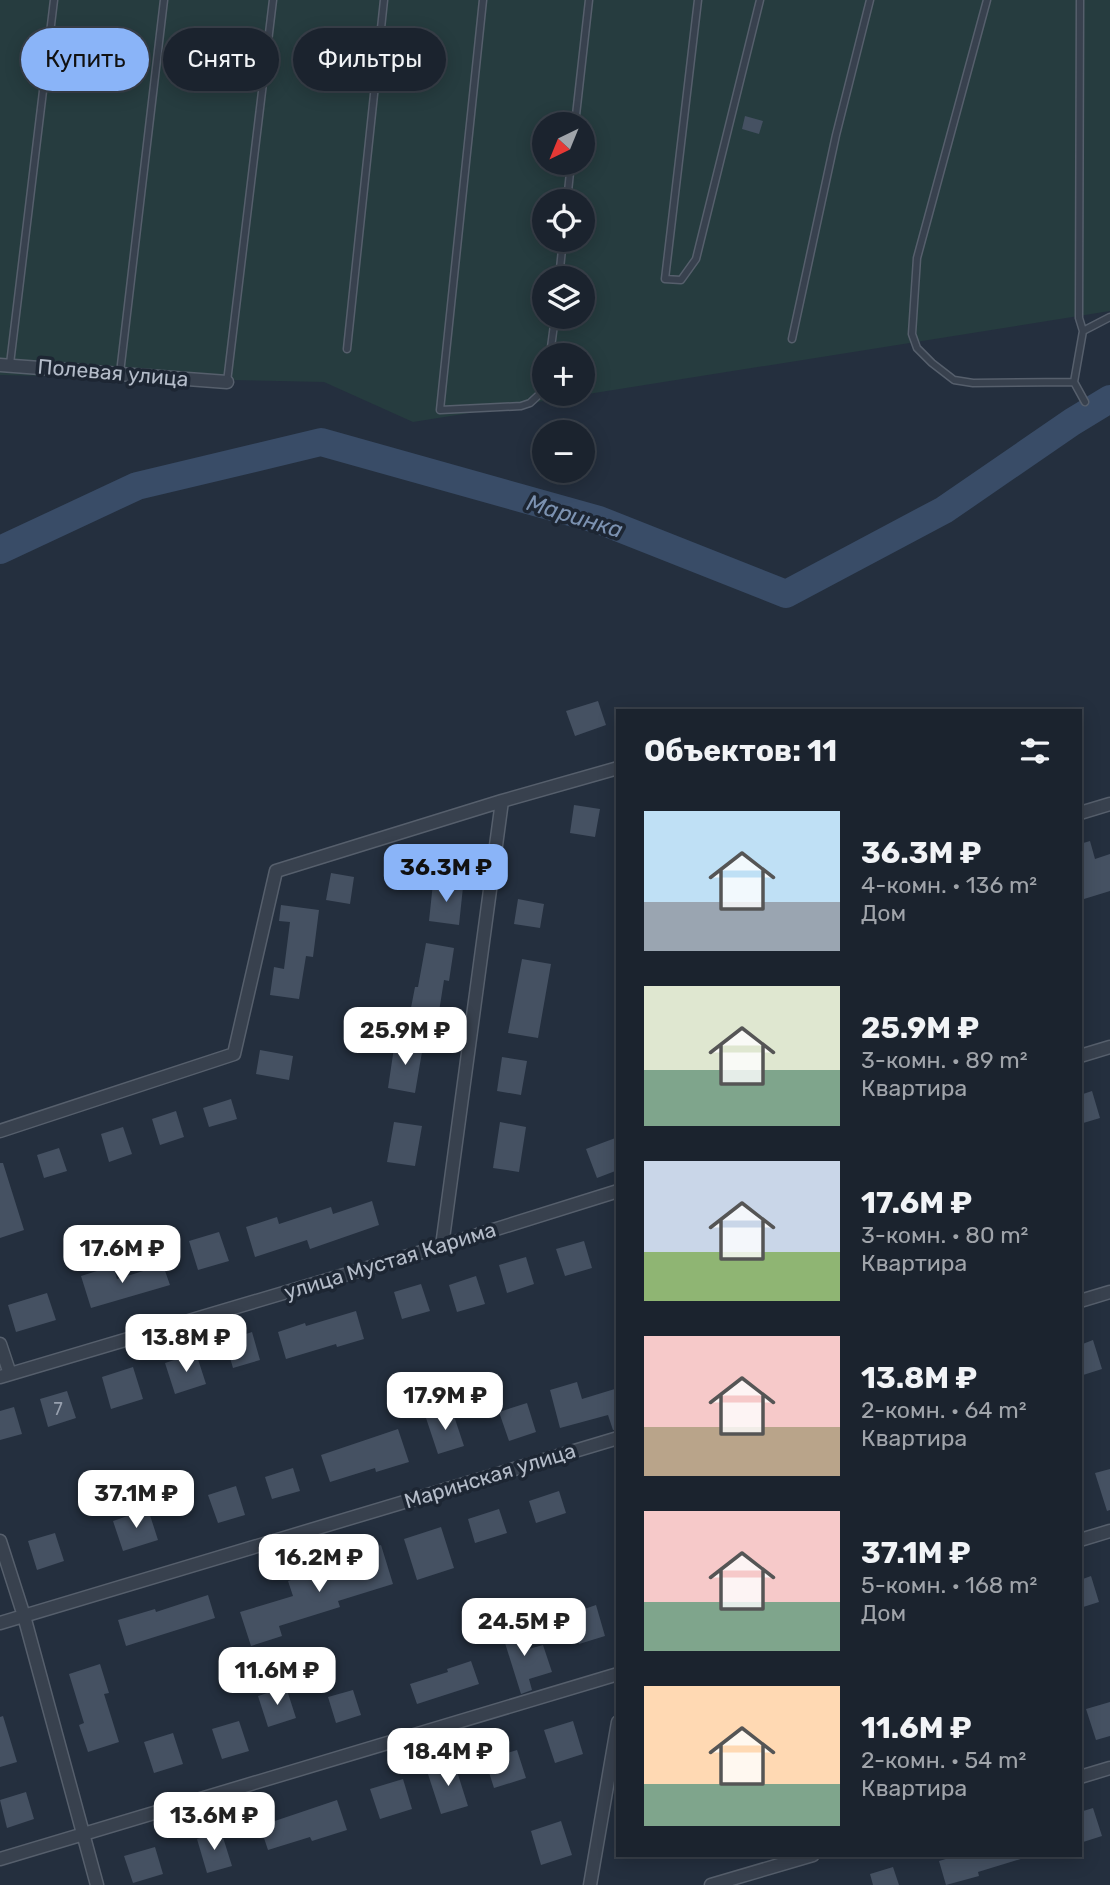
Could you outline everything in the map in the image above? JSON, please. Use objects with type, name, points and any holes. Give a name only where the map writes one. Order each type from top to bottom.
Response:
[{"type":"street","name":"Полевая улица","points":[[5,365],[227,382]]},
{"type":"street","points":[[0,1131],[234,1054],[276,871],[616,769]]},
{"type":"street","points":[[442,1246],[502,801]]},
{"type":"street","points":[[1082,812],[1110,804]]},
{"type":"street","points":[[1082,1055],[1110,1047]]},
{"type":"street","name":"улица Мустая Карима","points":[[5,1375],[616,1192]]},
{"type":"street","points":[[1082,1300],[1110,1292]]},
{"type":"street","points":[[0,1344],[5,1375]]},
{"type":"street","name":"Маринская улица","points":[[0,1623],[616,1439]]},
{"type":"street","points":[[1082,1538],[1110,1531]]},
{"type":"street","points":[[0,1541],[24,1616],[97,1885]]},
{"type":"street","points":[[0,1859],[616,1675]]},
{"type":"street","points":[[590,1885],[616,1734]]},
{"type":"street","points":[[1082,1776],[1110,1768]]},
{"type":"street","points":[[711,1885],[806,1857]]},
{"type":"lane","points":[[5,365],[54,0]]},
{"type":"lane","points":[[120,375],[164,0]]},
{"type":"lane","points":[[227,382],[272,0]]},
{"type":"lane","points":[[347,349],[384,0]]},
{"type":"lane","points":[[484,0],[440,410],[521,406],[532,401]]},
{"type":"lane","points":[[576,112],[589,0]]},
{"type":"lane","points":[[698,0],[665,279],[681,280],[696,259],[760,0]]},
{"type":"lane","points":[[792,339],[836,135],[870,0]]},
{"type":"lane","points":[[986,0],[917,258],[912,334],[917,348],[954,380],[972,383],[1074,382]]},
{"type":"lane","points":[[1080,0],[1079,318],[1083,331],[1074,382],[1086,401]]},
{"type":"lane","points":[[1083,331],[1110,317]]},
{"type":"green space","points":[[0,0],[1110,0],[1110,311],[595,393],[595,343],[532,343],[532,403],[413,422],[324,382],[0,375]]},
{"type":"building","points":[[745,116],[763,121],[759,134],[742,129]]},
{"type":"building","points":[[598,701],[606,725],[575,736],[566,711]]},
{"type":"building","points":[[574,805],[600,809],[595,837],[570,833]]},
{"type":"building","points":[[1090,841],[1095,859],[1110,854],[1110,891],[1084,899],[1082,892],[1082,843]]},
{"type":"building","points":[[331,873],[354,877],[350,904],[326,900]]},
{"type":"building","points":[[433,883],[463,887],[459,925],[429,921]]},
{"type":"building","points":[[518,899],[544,904],[540,928],[514,924]]},
{"type":"building","points":[[281,905],[319,910],[313,957],[306,956],[299,999],[270,995],[274,967],[284,969],[290,922],[279,921]]},
{"type":"building","points":[[426,943],[454,948],[449,981],[444,980],[438,1018],[410,1013]]},
{"type":"building","points":[[522,959],[551,964],[538,1038],[508,1033]]},
{"type":"building","points":[[395,1041],[423,1046],[415,1093],[388,1088]]},
{"type":"building","points":[[260,1050],[293,1056],[289,1080],[256,1074]]},
{"type":"building","points":[[502,1057],[527,1061],[521,1095],[497,1091]]},
{"type":"building","points":[[1092,1091],[1100,1118],[1082,1123],[1082,1094]]},
{"type":"building","points":[[231,1099],[237,1119],[209,1127],[203,1108]]},
{"type":"building","points":[[176,1111],[184,1137],[160,1145],[152,1119]]},
{"type":"building","points":[[394,1122],[422,1126],[415,1166],[387,1162]]},
{"type":"building","points":[[500,1122],[526,1127],[519,1172],[493,1168]]},
{"type":"building","points":[[123,1127],[132,1154],[109,1162],[101,1134]]},
{"type":"building","points":[[616,1138],[616,1171],[597,1178],[586,1149]]},
{"type":"building","points":[[59,1148],[67,1171],[44,1178],[37,1155]]},
{"type":"building","points":[[0,1163],[3,1163],[24,1230],[0,1238]]},
{"type":"building","points":[[372,1201],[379,1225],[310,1249],[307,1240],[255,1257],[246,1227],[277,1217],[279,1224],[331,1207],[333,1214]]},
{"type":"building","points":[[219,1232],[229,1261],[198,1270],[189,1241]]},
{"type":"building","points":[[584,1241],[592,1268],[565,1276],[556,1249]]},
{"type":"building","points":[[526,1257],[534,1284],[507,1293],[499,1265]]},
{"type":"building","points":[[163,1265],[170,1285],[91,1308],[81,1276],[113,1266],[117,1279]]},
{"type":"building","points":[[476,1276],[485,1304],[457,1312],[449,1285]]},
{"type":"building","points":[[421,1284],[430,1311],[402,1319],[394,1292]]},
{"type":"building","points":[[47,1293],[56,1320],[16,1332],[8,1305]]},
{"type":"building","points":[[356,1311],[364,1339],[337,1347],[336,1344],[286,1359],[278,1332]]},
{"type":"building","points":[[252,1332],[260,1360],[233,1368],[225,1341]]},
{"type":"building","points":[[1093,1340],[1102,1369],[1082,1375],[1082,1344]]},
{"type":"building","points":[[196,1353],[206,1384],[175,1394],[165,1363]]},
{"type":"building","points":[[133,1367],[143,1399],[111,1409],[102,1377]]},
{"type":"building","points":[[577,1382],[582,1399],[616,1389],[616,1429],[613,1430],[608,1415],[560,1428],[550,1390]]},
{"type":"building","points":[[67,1391],[76,1418],[48,1427],[40,1399]]},
{"type":"building","points":[[527,1403],[536,1432],[509,1441],[499,1412]]},
{"type":"building","points":[[14,1407],[22,1434],[0,1440],[0,1411]]},
{"type":"building","points":[[452,1410],[464,1446],[438,1454],[426,1418]]},
{"type":"building","points":[[398,1429],[409,1462],[376,1472],[375,1468],[330,1482],[321,1455]]},
{"type":"building","points":[[293,1468],[300,1491],[272,1499],[265,1477]]},
{"type":"building","points":[[1110,1469],[1110,1510],[1107,1511],[1095,1473]]},
{"type":"building","points":[[236,1486],[245,1515],[218,1523],[208,1495]]},
{"type":"building","points":[[559,1491],[566,1513],[536,1523],[529,1501]]},
{"type":"building","points":[[148,1509],[158,1540],[123,1551],[113,1521]]},
{"type":"building","points":[[499,1509],[507,1533],[475,1543],[468,1519]]},
{"type":"building","points":[[441,1527],[454,1568],[417,1580],[404,1539]]},
{"type":"building","points":[[55,1533],[64,1561],[37,1570],[28,1541]]},
{"type":"building","points":[[381,1545],[393,1584],[338,1601],[340,1607],[279,1626],[282,1636],[251,1646],[240,1612],[293,1596],[288,1581],[346,1562],[344,1556]]},
{"type":"building","points":[[1091,1576],[1099,1602],[1082,1607],[1082,1579]]},
{"type":"building","points":[[208,1595],[215,1618],[126,1646],[118,1620],[155,1609],[156,1612]]},
{"type":"building","points":[[596,1605],[605,1636],[579,1644],[570,1614]]},
{"type":"building","points":[[517,1622],[525,1650],[543,1645],[552,1672],[529,1679],[532,1690],[521,1694],[500,1627]]},
{"type":"building","points":[[471,1661],[479,1684],[417,1704],[410,1684],[448,1672],[447,1669]]},
{"type":"building","points":[[100,1664],[109,1693],[104,1694],[119,1742],[88,1752],[79,1725],[84,1723],[69,1674]]},
{"type":"building","points":[[286,1687],[296,1718],[268,1727],[258,1696]]},
{"type":"building","points":[[353,1690],[361,1715],[336,1723],[328,1697]]},
{"type":"building","points":[[1110,1702],[1110,1736],[1096,1740],[1086,1709]]},
{"type":"building","points":[[3,1716],[17,1762],[0,1767],[0,1717]]},
{"type":"building","points":[[239,1721],[249,1751],[222,1759],[212,1729]]},
{"type":"building","points":[[573,1721],[583,1754],[555,1763],[544,1730]]},
{"type":"building","points":[[173,1733],[183,1764],[154,1773],[144,1742]]},
{"type":"building","points":[[517,1750],[526,1778],[494,1788],[485,1760]]},
{"type":"building","points":[[454,1762],[468,1806],[441,1814],[427,1771]]},
{"type":"building","points":[[403,1779],[412,1809],[380,1819],[370,1789]]},
{"type":"building","points":[[26,1792],[34,1819],[7,1828],[0,1800]]},
{"type":"building","points":[[337,1800],[347,1830],[312,1841],[310,1837],[268,1850],[260,1826]]},
{"type":"building","points":[[1093,1808],[1102,1836],[1082,1842],[1082,1811]]},
{"type":"building","points":[[561,1821],[572,1855],[541,1865],[531,1831]]},
{"type":"building","points":[[221,1831],[232,1866],[207,1873],[197,1839]]},
{"type":"building","points":[[155,1847],[163,1874],[133,1883],[124,1856]]},
{"type":"building","points":[[952,1857],[1024,1857],[978,1872],[979,1876],[946,1885],[939,1861]]},
{"type":"building","points":[[893,1867],[899,1885],[873,1885],[870,1874]]},
{"type":"waterway","name":"Маринка","points":[[0,550],[137,486],[321,442],[599,520],[786,594],[944,510],[1110,399]]}]
